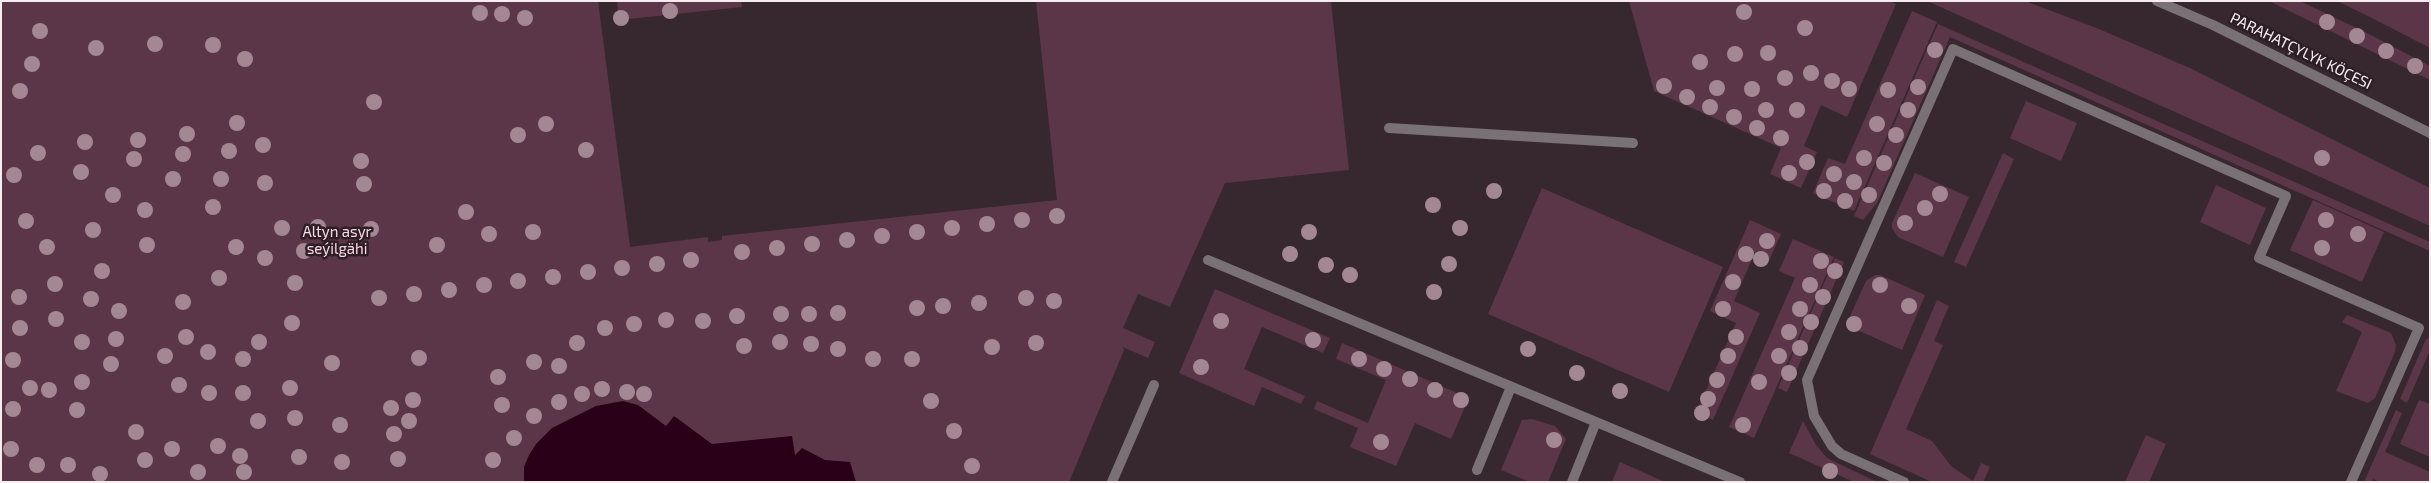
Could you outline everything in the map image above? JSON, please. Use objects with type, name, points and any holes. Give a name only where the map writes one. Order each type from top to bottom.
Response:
[{"type":"street","name":"PARAHATÇYLYK KÖÇESI","points":[[2157,1],[2213,24],[2430,133]]},
{"type":"street","points":[[1904,482],[1841,454],[1832,446],[1814,416],[1808,380],[1953,49],[2286,196],[2259,258],[2419,328],[2351,482]]},
{"type":"street","points":[[1389,128],[1633,143]]},
{"type":"street","points":[[1208,260],[1740,482]]},
{"type":"street","points":[[1112,482],[1154,385]]},
{"type":"street","points":[[1477,470],[1511,387]]},
{"type":"street","points":[[1572,482],[1596,422]]},
{"type":"green space","name":"Altyn asyr seýilgähi","points":[[1,1],[598,1],[630,247],[708,237],[708,242],[722,240],[722,236],[1057,200],[1036,1],[1331,1],[1349,170],[1225,183],[1170,307],[1138,294],[1123,328],[1155,342],[1148,358],[1123,347],[1124,350],[1069,482],[1,482]]},
{"type":"green space","points":[[617,1],[741,1],[742,7],[619,20]]},
{"type":"green space","points":[[1629,1],[1890,1],[1896,4],[1847,117],[1821,105],[1804,146],[1817,152],[1801,188],[1770,174],[1781,148],[1654,91]]},
{"type":"green space","points":[[1927,1],[2025,1],[2099,29],[2192,69],[2430,188],[2430,226]]},
{"type":"green space","points":[[2269,1],[2300,1],[2365,32],[2430,66],[2430,80]]},
{"type":"green space","points":[[2337,1],[2430,1],[2430,48],[2372,18]]},
{"type":"green space","points":[[1912,11],[1937,22],[1854,211],[1813,193],[1828,158],[1845,164]]},
{"type":"green space","points":[[1938,24],[2430,242],[2430,251],[1950,37],[1877,203],[1863,220],[1854,216]]},
{"type":"green space","points":[[2026,101],[2077,123],[2061,161],[2010,138]]},
{"type":"green space","points":[[2003,153],[2014,159],[1966,267],[1954,262]]},
{"type":"green space","points":[[1915,173],[1969,197],[1943,257],[1898,237],[1892,228],[1892,223]]},
{"type":"green space","points":[[2216,185],[2266,208],[2250,245],[2200,222]]},
{"type":"green space","points":[[1542,188],[1723,267],[1669,392],[1488,314]]},
{"type":"green space","points":[[2313,200],[2384,232],[2362,282],[2290,250]]},
{"type":"green space","points":[[1750,220],[1781,234],[1767,265],[1752,259],[1734,301],[1760,313],[1713,420],[1696,413],[1736,323],[1710,311]]},
{"type":"green space","points":[[1793,239],[1834,257],[1754,438],[1729,427],[1795,278],[1779,271]]},
{"type":"green space","points":[[1835,258],[1844,262],[1787,392],[1778,388]]},
{"type":"green space","points":[[1875,275],[1880,275],[1925,295],[1902,350],[1846,325],[1866,281]]},
{"type":"green space","points":[[1215,289],[1330,338],[1323,353],[1262,327],[1244,369],[1305,396],[1301,404],[1262,387],[1254,406],[1179,373]]},
{"type":"green space","points":[[1937,300],[1949,306],[1934,341],[1943,345],[1906,429],[1932,441],[1951,466],[1973,481],[1981,463],[1990,467],[1983,482],[1932,482],[1870,454]]},
{"type":"green space","points":[[2347,315],[2391,333],[2396,345],[2395,352],[2375,398],[2368,403],[2336,391],[2362,332],[2342,322]]},
{"type":"green space","points":[[2430,338],[2430,350],[2407,403],[2400,399],[2426,339]]},
{"type":"green space","points":[[1342,343],[1469,398],[1451,439],[1415,423],[1396,466],[1350,447],[1358,428],[1314,409],[1317,401],[1368,423],[1386,380],[1336,359]]},
{"type":"green space","points":[[2419,400],[2430,404],[2430,457],[2400,444]]},
{"type":"green space","points":[[2396,410],[2402,413],[2385,452],[2430,472],[2430,482],[2380,482],[2373,479],[2372,482],[2364,482]]},
{"type":"green space","points":[[1532,419],[1555,426],[1566,439],[1548,482],[1530,482],[1501,470],[1522,420]]},
{"type":"green space","points":[[1803,421],[1816,445],[1827,458],[1877,482],[1854,482],[1789,453]]},
{"type":"green space","points":[[2146,435],[2166,444],[2149,482],[2125,482]]},
{"type":"green space","points":[[1620,462],[1665,482],[1612,482]]},
{"type":"shaded area","points":[[623,401],[638,405],[666,426],[674,416],[712,444],[792,436],[795,455],[802,448],[825,460],[850,462],[856,482],[524,482],[524,467],[529,455],[536,444],[552,428],[596,406]]}]
